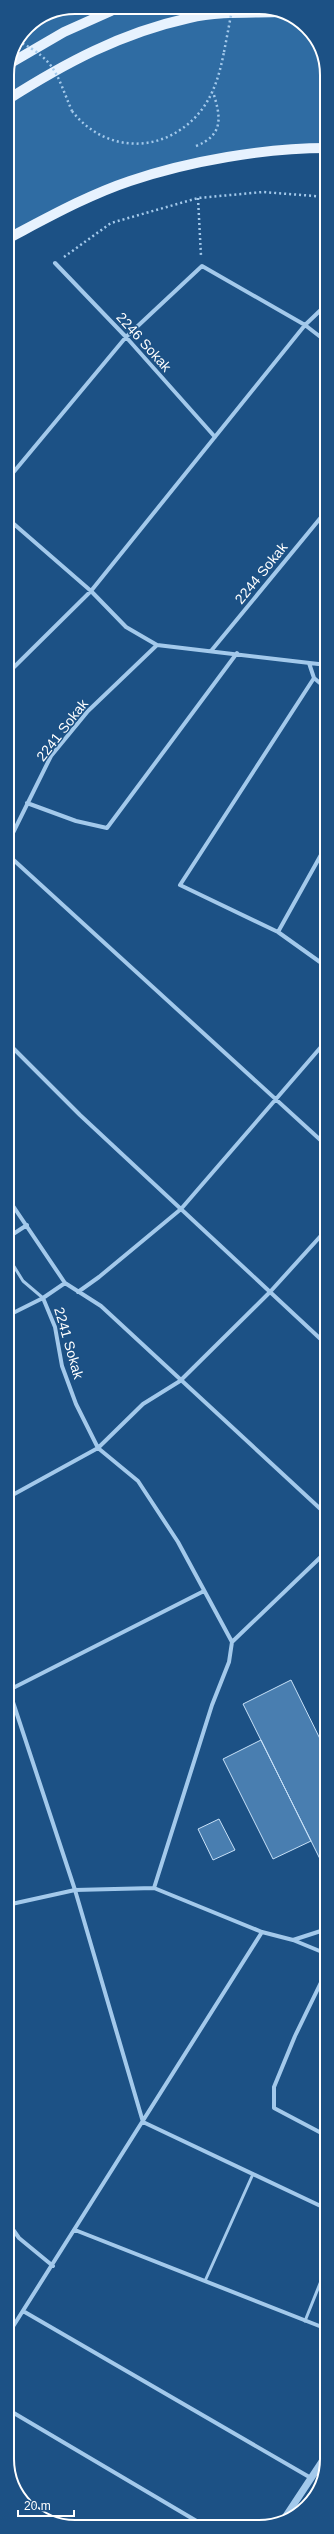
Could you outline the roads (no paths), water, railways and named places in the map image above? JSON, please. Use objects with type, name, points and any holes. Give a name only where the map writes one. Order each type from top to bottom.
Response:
[{"type":"main road","points":[[16,59],[64,32],[105,14]]},
{"type":"main road","points":[[14,96],[57,68],[100,47],[147,29],[191,17],[245,14]]},
{"type":"main road","points":[[14,235],[60,212],[130,181],[202,163],[257,152],[320,148]]},
{"type":"street","name":"2246 Sokak","points":[[55,263],[126,338],[215,437]]},
{"type":"street","points":[[14,472],[126,338],[202,266],[305,325],[320,337]]},
{"type":"street","points":[[14,667],[91,591],[305,325],[320,311]]},
{"type":"street","name":"2244 Sokak","points":[[211,651],[320,519]]},
{"type":"street","points":[[16,525],[91,591],[126,627],[157,645],[237,653],[320,664]]},
{"type":"street","name":"2241 Sokak","points":[[14,830],[51,756],[88,710],[157,645]]},
{"type":"street","points":[[27,802],[76,821],[107,828],[237,653]]},
{"type":"street","points":[[309,663],[314,678],[320,683]]},
{"type":"street","points":[[314,678],[180,885],[278,932],[320,962]]},
{"type":"street","points":[[278,932],[320,857]]},
{"type":"street","points":[[14,860],[275,1101],[320,1140]]},
{"type":"street","points":[[78,1292],[99,1278],[181,1209],[320,1048]]},
{"type":"street","points":[[14,1049],[80,1115],[320,1338]]},
{"type":"street","points":[[14,1207],[65,1283],[101,1306],[180,1381],[320,1509]]},
{"type":"street","points":[[14,1234],[27,1226]]},
{"type":"street","points":[[14,1494],[98,1448],[143,1404],[180,1381],[270,1292],[320,1237]]},
{"type":"street","name":"2241 Sokak","points":[[65,1283],[43,1298],[55,1326],[62,1366],[76,1404],[98,1448]]},
{"type":"street","points":[[14,1312],[43,1298]]},
{"type":"street","points":[[98,1448],[138,1481],[178,1542],[232,1642],[229,1662],[212,1704],[154,1888]]},
{"type":"street","points":[[232,1642],[320,1558]]},
{"type":"street","points":[[14,1687],[204,1591]]},
{"type":"street","points":[[14,1705],[75,1890],[143,2122],[320,2206]]},
{"type":"street","points":[[14,1903],[75,1890],[154,1888],[262,1932],[293,1940],[320,1951]]},
{"type":"street","points":[[293,1940],[320,1931]]},
{"type":"street","points":[[14,2325],[53,2266],[262,1932]]},
{"type":"street","points":[[320,1984],[295,2036],[274,2087],[274,2108],[320,2132]]},
{"type":"street","points":[[75,2230],[320,2326]]},
{"type":"street","points":[[14,2231],[19,2238],[53,2266]]},
{"type":"street","points":[[23,2311],[311,2478]]},
{"type":"street","points":[[14,2413],[195,2520]]},
{"type":"street","points":[[289,2512],[319,2465]]},
{"type":"lane","points":[[14,1266],[24,1281],[43,1298]]},
{"type":"lane","points":[[205,2281],[253,2174]]},
{"type":"lane","points":[[305,2321],[320,2284]]}]
